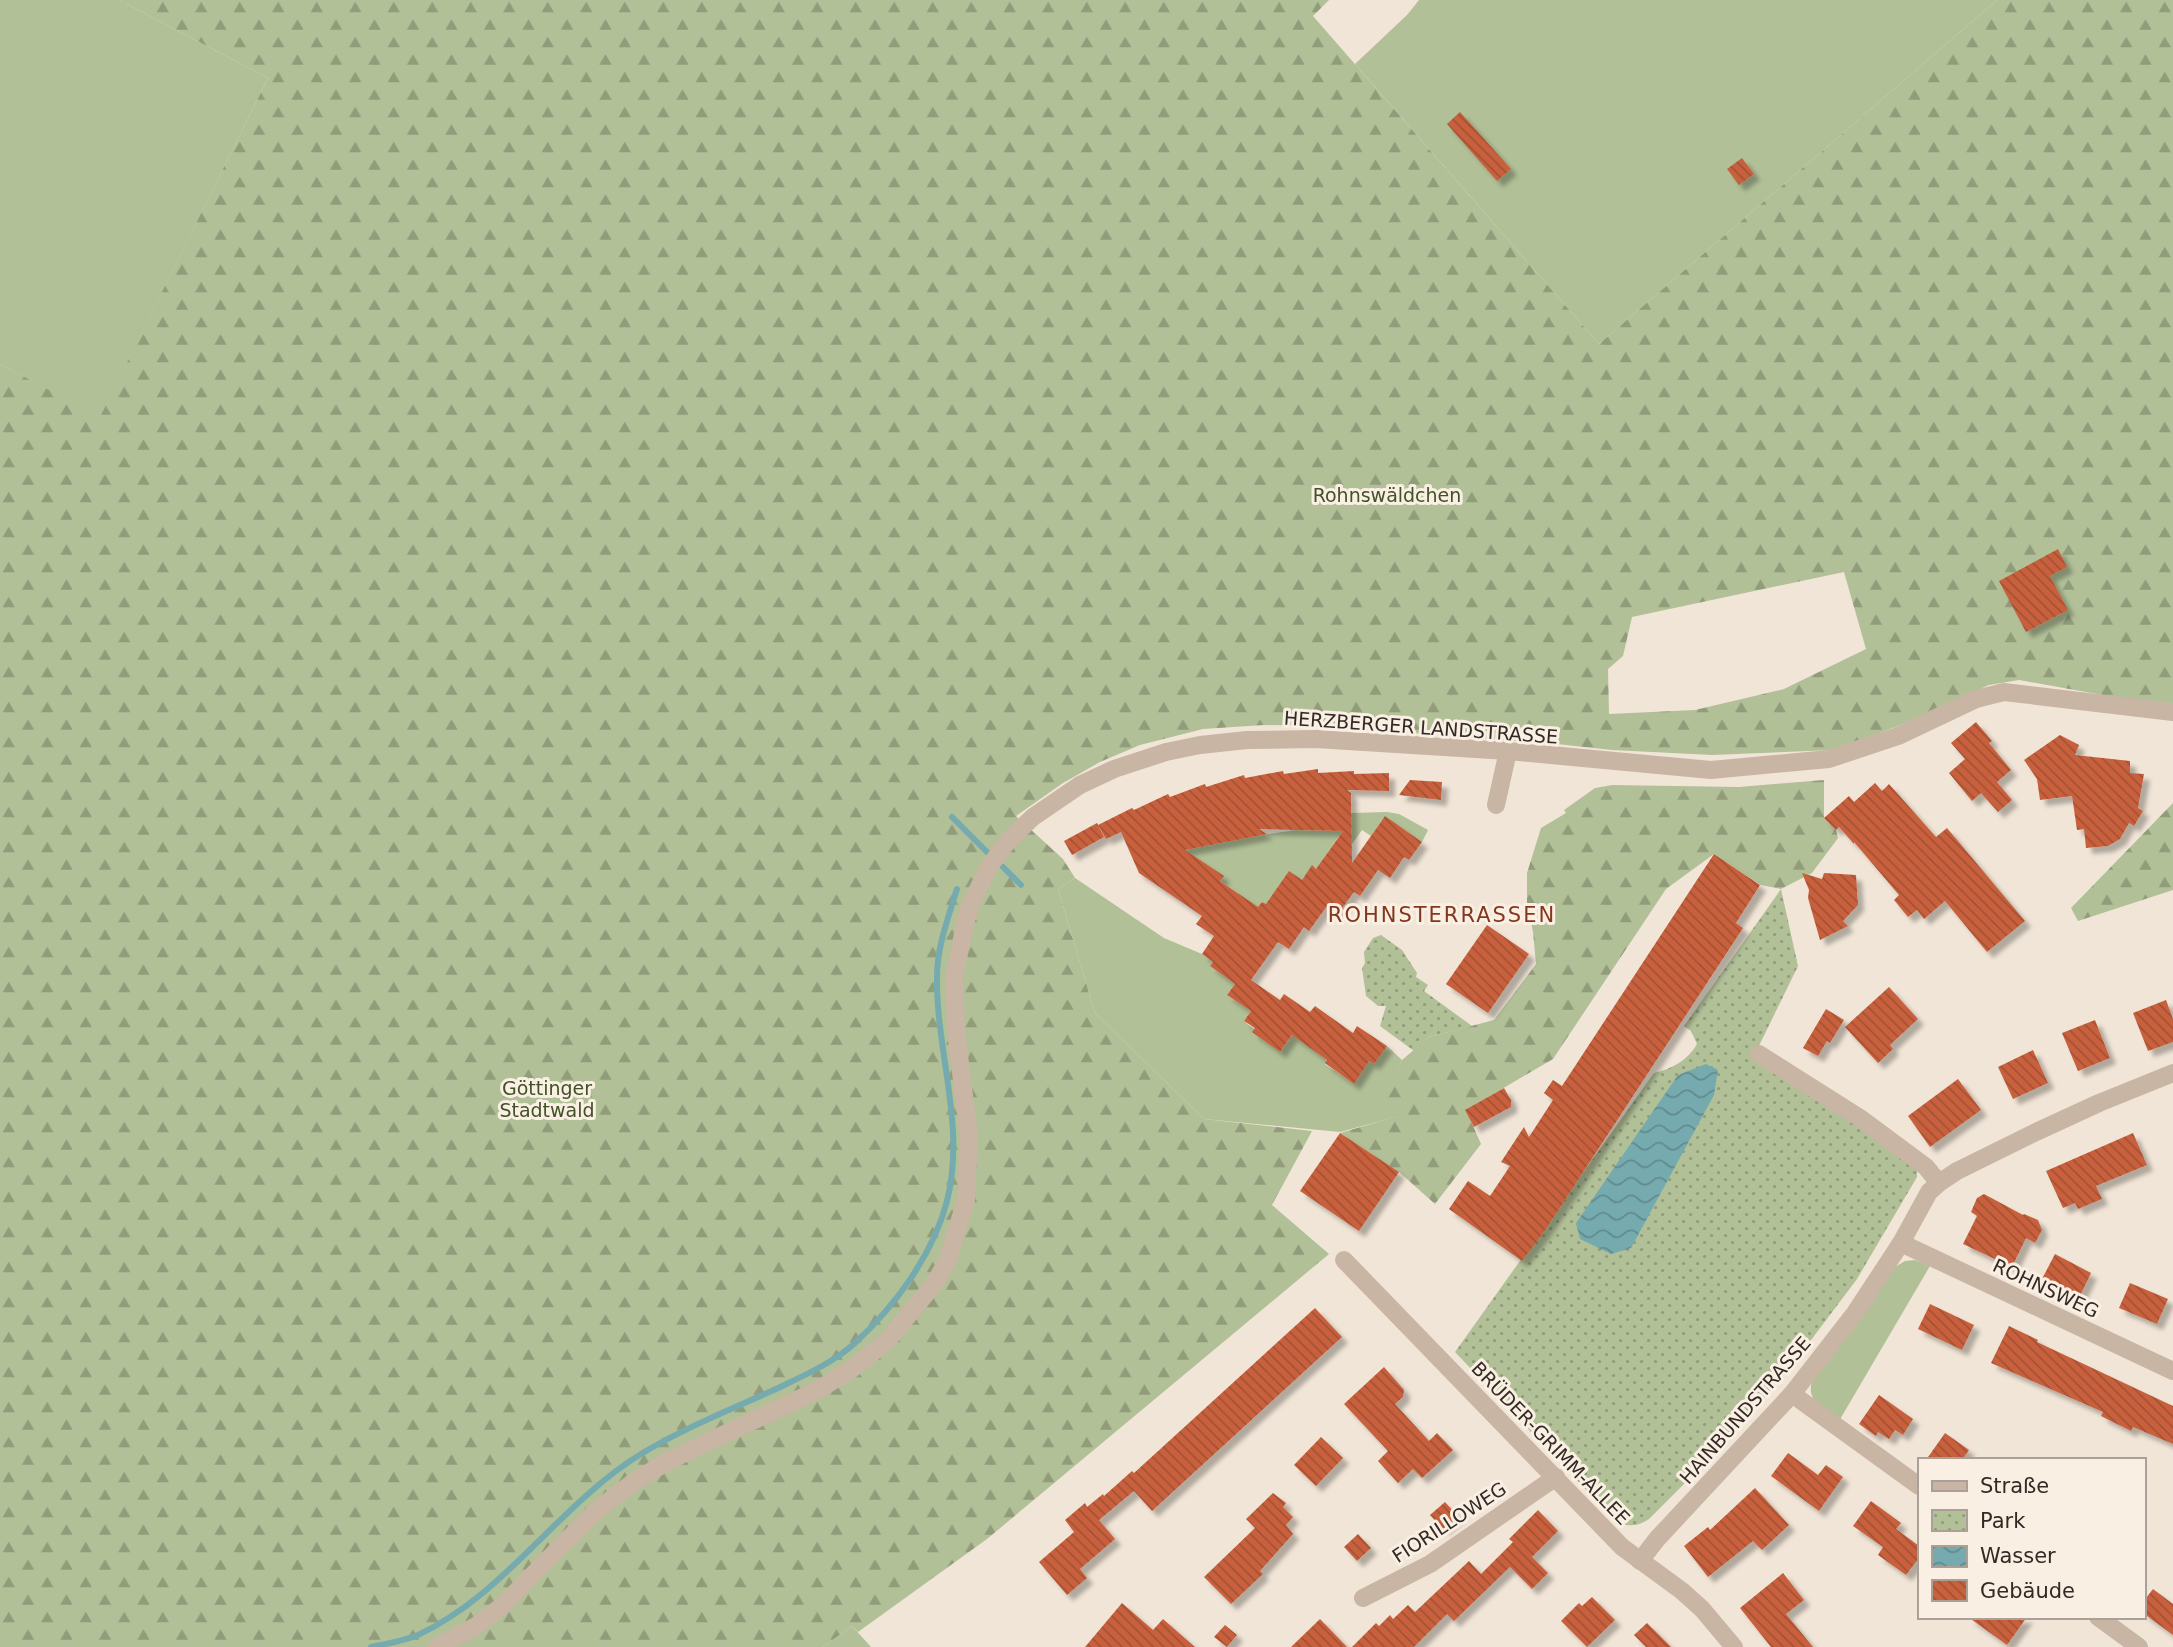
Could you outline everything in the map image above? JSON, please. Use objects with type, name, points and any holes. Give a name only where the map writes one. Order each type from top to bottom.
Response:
[{"type":"street","name":"HERZBERGER LANDSTRASSE","points":[[437,1647],[476,1626],[503,1605],[596,1511],[635,1481],[670,1460],[816,1391],[852,1369],[887,1341],[934,1284],[947,1262],[966,1200],[969,1136],[956,1032],[954,978],[959,947],[970,906],[988,868],[1008,841],[1033,817],[1063,795],[1105,773],[1149,757],[1200,745],[1247,740],[1316,739],[1508,751],[1711,770],[1829,759],[1898,736],[1976,699],[2004,692],[2173,712]]},
{"type":"street","points":[[1496,805],[1508,751]]},
{"type":"street","points":[[1759,1054],[1860,1118],[1926,1167],[1939,1182]]},
{"type":"street","name":"HAINBUNDSTRASSE","points":[[1640,1561],[1657,1539],[1792,1394],[1855,1312],[1901,1243],[1929,1192],[1939,1182],[2036,1132],[2173,1073]]},
{"type":"street","name":"ROHNSWEG","points":[[1901,1243],[2173,1371]]},
{"type":"street","name":"BRÜDER-GRIMM-ALLEE","points":[[1344,1260],[1622,1547],[1682,1591],[1702,1609],[1734,1647]]},
{"type":"street","points":[[1792,1394],[1918,1485]]},
{"type":"street","name":"FIORILLOWEG","points":[[1363,1598],[1430,1564],[1556,1477]]},
{"type":"street","points":[[2101,1619],[2139,1647]]},
{"type":"green space","points":[[0,0],[119,0],[268,78],[100,418],[0,364]]},
{"type":"green space","name":"Göttinger Stadtwald","points":[[119,0],[1329,0],[1313,16],[1599,344],[1997,0],[2173,0],[2173,703],[2141,702],[2019,680],[1989,685],[1898,726],[1834,750],[1712,755],[1612,750],[1321,726],[1264,725],[1203,729],[1140,745],[1100,762],[1063,783],[1016,816],[1063,859],[1075,878],[1058,889],[1095,1013],[1204,1119],[1312,1131],[1272,1205],[1329,1254],[987,1539],[858,1632],[852,1626],[823,1647],[0,1647],[0,364],[100,417],[268,78]],"holes":[[[1844,572],[1866,649],[1784,689],[1695,710],[1609,714],[1608,669],[1623,656],[1632,617]]]},
{"type":"green space","points":[[1419,0],[1997,0],[1599,344],[1355,64],[1407,15]]},
{"type":"green space","points":[[1824,780],[1824,818],[1836,830],[1838,838],[1812,873],[1781,889],[1761,885],[1714,854],[1666,889],[1553,1059],[1466,1110],[1481,1144],[1435,1204],[1399,1172],[1340,1133],[1398,1116],[1387,1093],[1402,1060],[1429,1037],[1494,1020],[1536,964],[1527,902],[1527,873],[1541,828],[1566,813],[1564,810],[1595,788],[1612,785],[1739,787]]},
{"type":"green space","points":[[2173,803],[2173,890],[2078,921],[2071,908]]},
{"type":"green space","points":[[1351,813],[1399,814],[1428,830],[1422,842],[1399,826],[1382,820],[1371,836],[1362,830],[1352,844],[1339,836],[1321,862],[1321,872],[1312,866],[1302,880],[1272,908],[1262,902],[1243,930],[1222,915],[1238,893],[1220,881],[1223,876],[1157,864],[1191,848],[1238,838],[1297,830],[1351,831]]},
{"type":"green space","points":[[1075,878],[1164,938],[1202,954],[1213,962],[1210,966],[1235,984],[1227,995],[1251,1011],[1244,1021],[1280,1052],[1293,1034],[1327,1060],[1325,1064],[1353,1083],[1360,1061],[1387,1046],[1402,1060],[1388,1093],[1399,1116],[1340,1132],[1204,1119],[1095,1013],[1058,889]]},
{"type":"green space","points":[[1781,889],[1798,966],[1753,1058],[1857,1121],[1917,1169],[1917,1177],[1857,1279],[1790,1368],[1730,1438],[1649,1519],[1634,1525],[1618,1523],[1455,1352],[1654,1073],[1679,1063],[1693,1050],[1697,1044],[1691,1031],[1684,1026]]},
{"type":"green space","points":[[1381,935],[1402,950],[1417,973],[1416,977],[1428,985],[1424,991],[1472,1026],[1429,1037],[1414,1051],[1380,1026],[1386,1006],[1378,1006],[1366,996],[1362,968],[1365,963],[1364,952],[1373,938]]},
{"type":"green space","points":[[1915,1260],[1930,1266],[1839,1421],[1813,1398],[1813,1379],[1895,1267],[1905,1261]]},
{"type":"green space","points":[[852,1626],[871,1647],[823,1647]]},
{"type":"water","points":[[1706,1064],[1718,1070],[1714,1095],[1631,1248],[1611,1254],[1580,1239],[1576,1223],[1678,1075]]},
{"type":"building","points":[[1460,112],[1511,169],[1497,181],[1447,124]]},
{"type":"building","points":[[1742,158],[1754,174],[1739,185],[1727,169]]},
{"type":"building","points":[[2058,549],[2067,567],[2050,576],[2068,610],[2026,632],[1999,581]]},
{"type":"building","points":[[1976,722],[2011,770],[1997,782],[2012,800],[1998,812],[1981,793],[1972,801],[1949,773],[1965,759],[1951,743]]},
{"type":"building","points":[[2060,735],[2079,745],[2075,755],[2130,761],[2130,773],[2144,774],[2138,808],[2143,811],[2134,826],[2129,823],[2120,839],[2108,846],[2086,848],[2084,829],[2077,830],[2072,796],[2040,800],[2037,779],[2024,760]]},
{"type":"building","points":[[1318,769],[1318,773],[1389,773],[1389,791],[1347,790],[1351,793],[1352,863],[1385,816],[1422,842],[1409,860],[1404,857],[1390,878],[1378,870],[1360,896],[1354,892],[1338,914],[1327,906],[1309,931],[1304,927],[1289,949],[1278,942],[1251,980],[1280,1000],[1284,994],[1310,1012],[1315,1006],[1353,1033],[1357,1026],[1387,1046],[1374,1064],[1369,1061],[1354,1084],[1292,1035],[1280,1052],[1252,1032],[1255,1028],[1244,1021],[1251,1011],[1227,995],[1235,984],[1210,966],[1213,962],[1202,954],[1214,936],[1196,924],[1202,916],[1139,873],[1121,832],[1106,839],[1098,825],[1168,794],[1170,797],[1205,784],[1206,787],[1244,775],[1245,778],[1283,771],[1284,774]],"holes":[[[1259,829],[1343,831],[1316,869],[1312,865],[1302,880],[1289,871],[1266,904],[1262,902],[1258,907],[1220,881],[1224,876],[1185,850],[1267,834]]]},
{"type":"building","points":[[1410,780],[1442,782],[1441,800],[1399,795]]},
{"type":"building","points":[[1875,783],[1882,791],[1889,784],[1936,837],[1947,828],[2025,921],[1987,952],[1945,901],[1924,919],[1917,910],[1908,917],[1894,900],[1899,895],[1854,842],[1839,827],[1836,830],[1824,818],[1849,796],[1854,802]]},
{"type":"building","points":[[1097,823],[1104,837],[1072,855],[1064,841]]},
{"type":"building","points":[[1714,854],[1760,885],[1736,923],[1743,928],[1544,1232],[1522,1261],[1449,1209],[1468,1181],[1490,1196],[1510,1166],[1501,1162],[1524,1127],[1529,1137],[1553,1100],[1544,1093],[1553,1080],[1562,1086]]},
{"type":"building","points":[[1802,873],[1822,879],[1824,873],[1856,875],[1858,905],[1843,921],[1848,926],[1820,940],[1808,898],[1809,890]]},
{"type":"building","points":[[1487,925],[1529,954],[1488,1013],[1446,984]]},
{"type":"building","points":[[1889,987],[1918,1019],[1890,1045],[1893,1049],[1878,1063],[1845,1027]]},
{"type":"building","points":[[2166,1000],[2173,1019],[2173,1042],[2148,1051],[2133,1013]]},
{"type":"building","points":[[1826,1009],[1844,1020],[1830,1043],[1827,1041],[1818,1056],[1803,1048]]},
{"type":"building","points":[[2095,1020],[2110,1058],[2078,1071],[2062,1033]]},
{"type":"building","points":[[2033,1050],[2048,1083],[2013,1099],[1998,1067]]},
{"type":"building","points":[[1958,1079],[1981,1110],[1930,1147],[1908,1116]]},
{"type":"building","points":[[1504,1088],[1511,1100],[1511,1107],[1474,1127],[1465,1110]]},
{"type":"building","points":[[1340,1133],[1399,1172],[1359,1231],[1300,1191]]},
{"type":"building","points":[[2133,1133],[2147,1165],[2096,1186],[2102,1199],[2078,1209],[2075,1203],[2063,1208],[2046,1171]]},
{"type":"building","points":[[1984,1194],[2038,1220],[2042,1230],[2035,1243],[2026,1238],[2012,1267],[1963,1244],[1977,1216],[1971,1212],[1977,1198]]},
{"type":"building","points":[[2055,1254],[2091,1273],[2079,1298],[2042,1279]]},
{"type":"building","points":[[2130,1283],[2168,1299],[2157,1324],[2119,1308]]},
{"type":"building","points":[[1930,1304],[1974,1325],[1962,1350],[1918,1329]]},
{"type":"building","points":[[1315,1308],[1342,1337],[1152,1511],[1134,1491],[1099,1520],[1115,1539],[1080,1569],[1087,1578],[1067,1595],[1039,1562],[1074,1532],[1065,1520],[1085,1503],[1087,1507],[1132,1471],[1134,1473]]},
{"type":"building","points":[[2009,1326],[2038,1340],[2037,1342],[2173,1406],[2173,1444],[2133,1427],[2131,1431],[2101,1416],[2103,1412],[1991,1363]]},
{"type":"building","points":[[1384,1367],[1404,1390],[1403,1397],[1395,1404],[1429,1441],[1437,1433],[1453,1450],[1422,1478],[1413,1469],[1398,1483],[1378,1461],[1388,1451],[1344,1404]]},
{"type":"building","points":[[1879,1395],[1913,1419],[1903,1435],[1895,1430],[1889,1439],[1878,1432],[1876,1436],[1859,1424]]},
{"type":"building","points":[[1945,1433],[1969,1450],[1963,1458],[1927,1458]]},
{"type":"building","points":[[1321,1437],[1343,1458],[1316,1486],[1294,1465]]},
{"type":"building","points":[[1788,1453],[1818,1475],[1826,1465],[1843,1477],[1819,1511],[1771,1476]]},
{"type":"building","points":[[1755,1488],[1789,1525],[1762,1550],[1753,1541],[1708,1577],[1684,1546],[1708,1527],[1710,1530]]},
{"type":"building","points":[[1273,1493],[1286,1503],[1283,1507],[1293,1517],[1286,1525],[1293,1534],[1260,1571],[1263,1574],[1231,1604],[1204,1577],[1255,1528],[1246,1519]]},
{"type":"building","points":[[1871,1501],[1901,1523],[1896,1529],[1918,1545],[1918,1559],[1906,1575],[1878,1555],[1883,1547],[1853,1526]]},
{"type":"building","points":[[1445,1502],[1458,1516],[1443,1529],[1430,1515]]},
{"type":"building","points":[[1538,1510],[1558,1531],[1532,1557],[1548,1573],[1532,1589],[1510,1567],[1454,1621],[1447,1614],[1414,1647],[1352,1647],[1376,1623],[1379,1626],[1390,1615],[1393,1619],[1408,1605],[1415,1612],[1469,1561],[1481,1574],[1513,1542],[1509,1539]]},
{"type":"building","points":[[1358,1534],[1371,1548],[1357,1561],[1344,1547]]},
{"type":"building","points":[[1783,1573],[1804,1600],[1786,1614],[1813,1647],[1771,1647],[1740,1608]]},
{"type":"building","points":[[2153,1589],[2173,1604],[2173,1635],[2145,1614],[2145,1599]]},
{"type":"building","points":[[1592,1597],[1615,1620],[1587,1647],[1561,1621],[1579,1603],[1582,1606]]},
{"type":"building","points":[[1122,1603],[1153,1630],[1163,1619],[1195,1647],[1085,1647]]},
{"type":"building","points":[[1320,1619],[1347,1647],[1291,1647]]},
{"type":"building","points":[[1971,1619],[2026,1619],[2007,1645]]},
{"type":"building","points":[[1647,1623],[1671,1647],[1646,1647],[1634,1635]]},
{"type":"building","points":[[1225,1625],[1237,1635],[1227,1647],[1214,1637]]},
{"type":"waterway","points":[[952,817],[988,853]]},
{"type":"waterway","points":[[1003,867],[1021,885]]},
{"type":"waterway","points":[[371,1647],[413,1637],[449,1618],[506,1573],[611,1474],[674,1436],[827,1363],[855,1343],[898,1296],[922,1260],[941,1221],[952,1173],[952,1117],[938,1005],[937,966],[957,889]]},
{"type":"district","name":"ROHNSTERRASSEN","points":[[1442,915]]},
{"type":"park label","name":"Rohnswäldchen","points":[[1387,495]]}]
